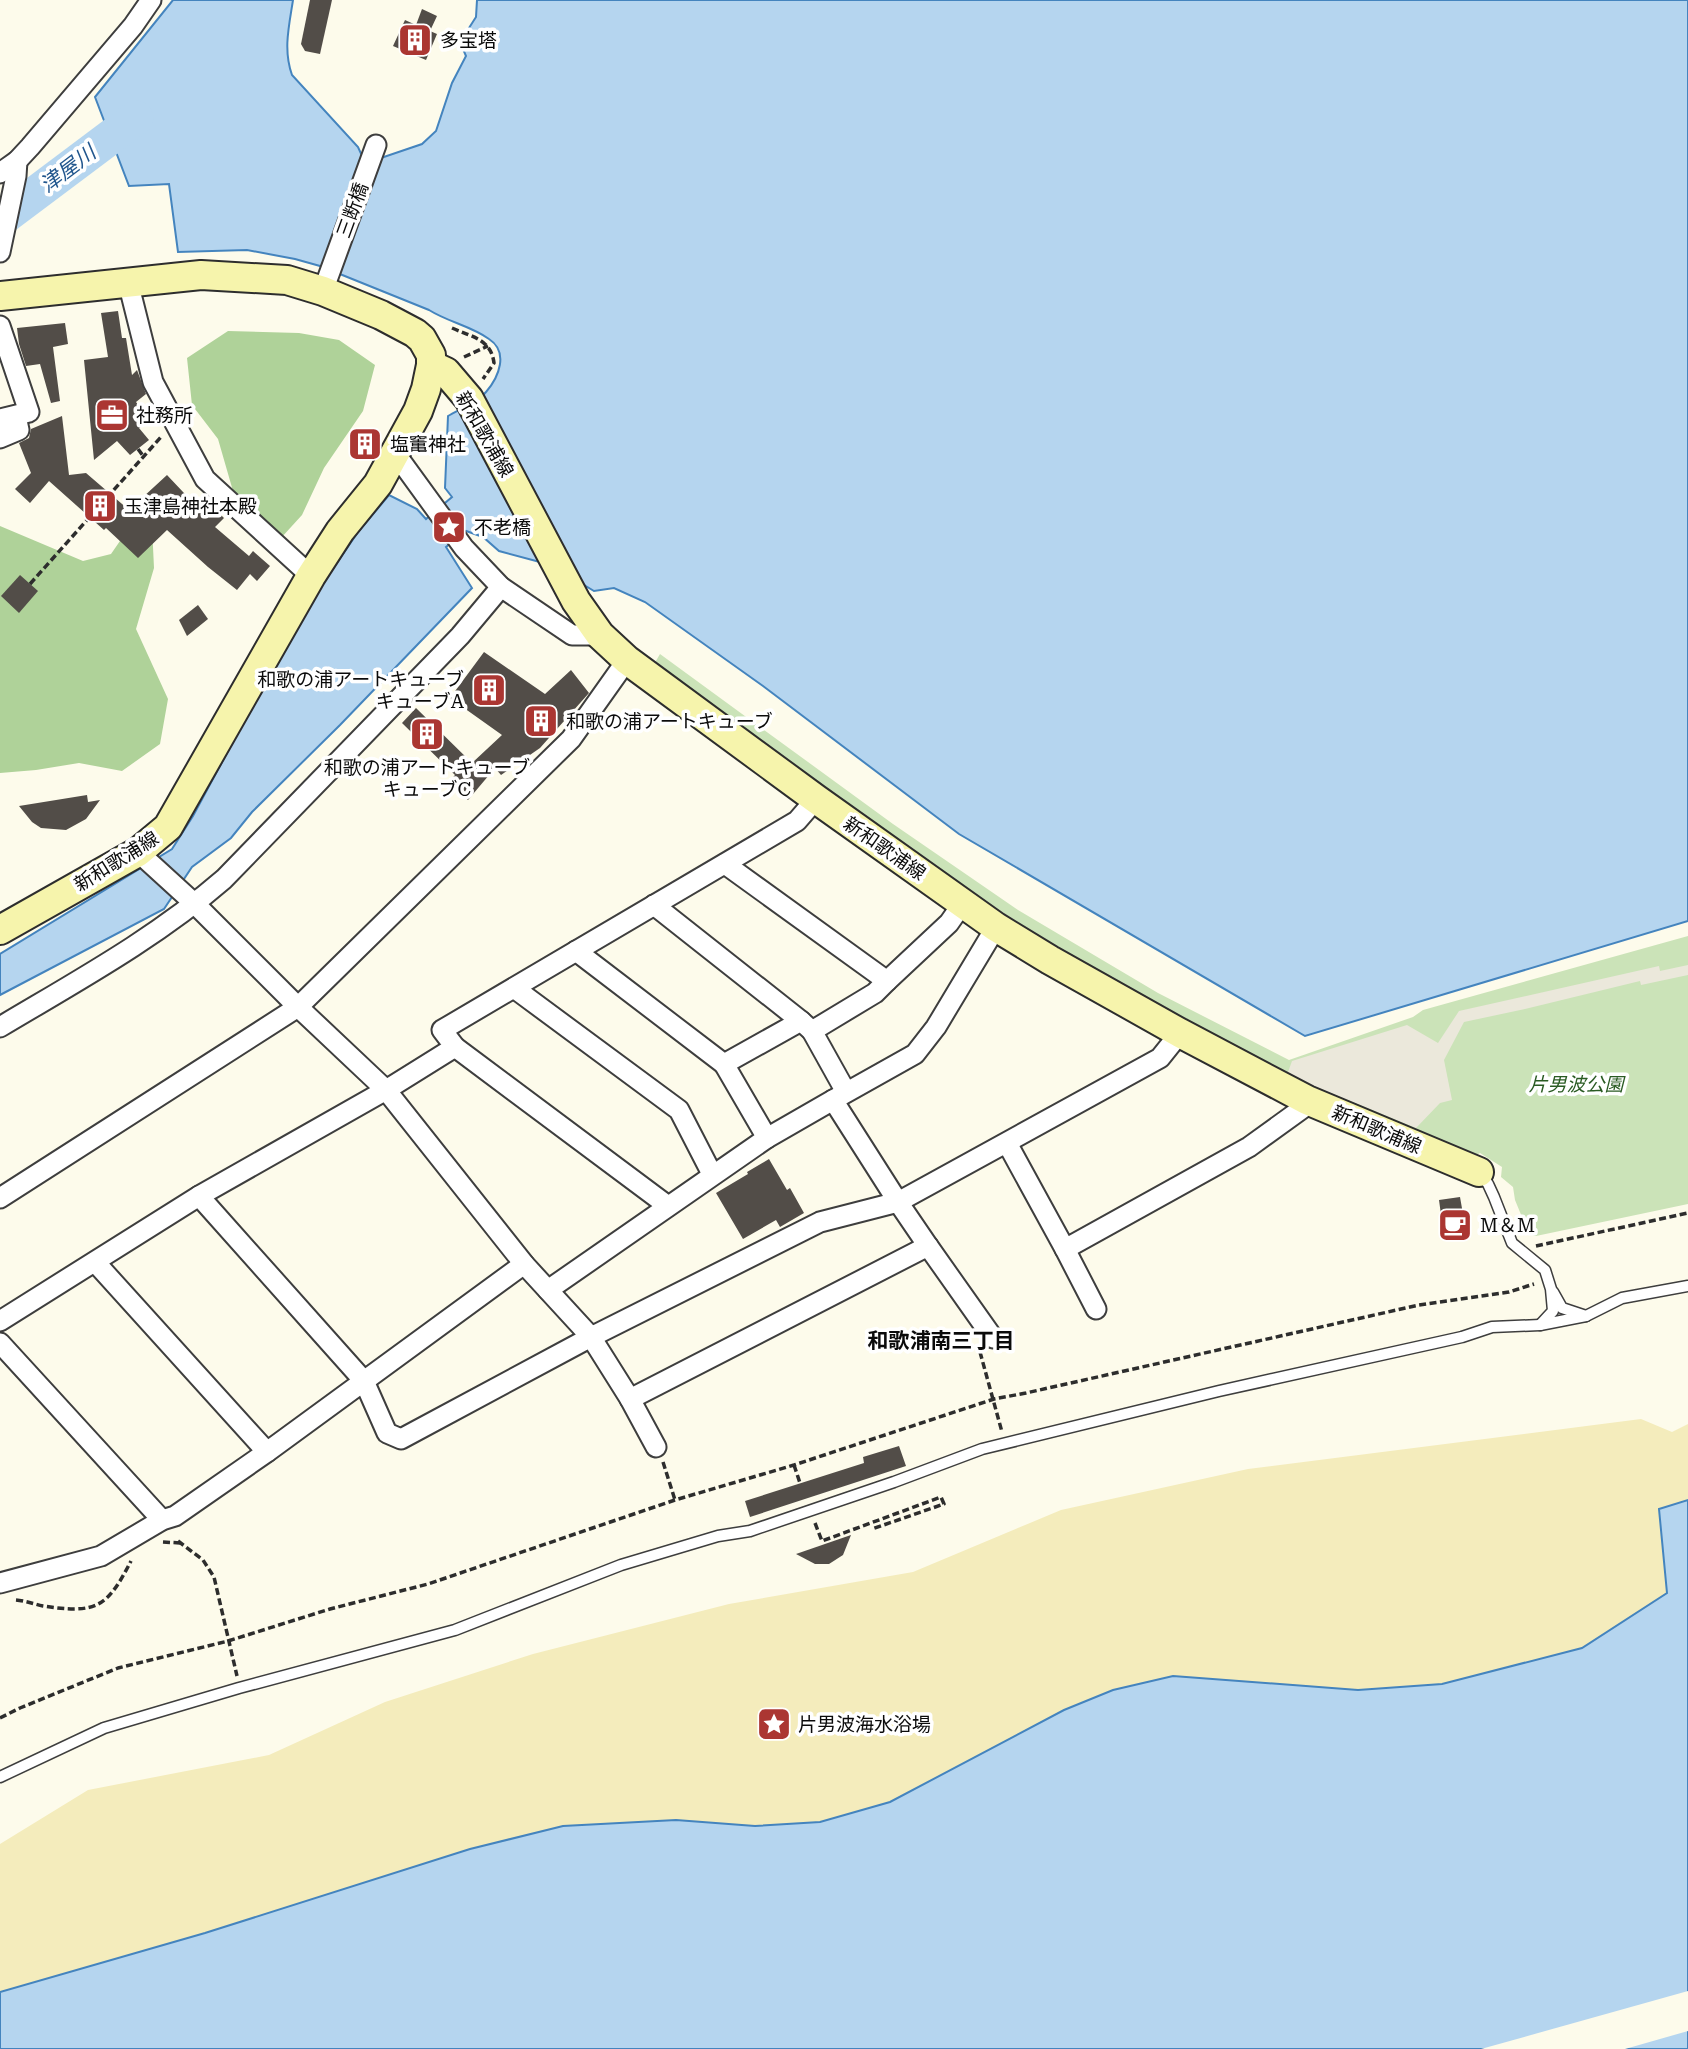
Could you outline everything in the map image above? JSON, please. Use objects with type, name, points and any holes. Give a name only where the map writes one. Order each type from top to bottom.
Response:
[{"type":"main road","name":"新和歌浦線","points":[[0,296],[201,275],[326,283],[415,333],[431,355],[426,389],[418,411],[378,484],[340,531],[311,576],[168,827],[143,857],[0,930]]},
{"type":"main road","name":"新和歌浦線","points":[[431,365],[476,389],[576,601],[600,635],[627,660],[816,800],[996,927],[1180,1033],[1307,1100],[1479,1172]]},
{"type":"street","points":[[0,252],[11,170],[125,36],[151,0]]},
{"type":"street","name":"三断橋","points":[[326,283],[376,145]]},
{"type":"street","points":[[128,282],[153,382],[205,479],[311,576]]},
{"type":"street","points":[[0,326],[29,412],[8,417],[19,430],[0,438]]},
{"type":"street","points":[[395,453],[464,548],[501,587],[572,635],[600,635]]},
{"type":"street","points":[[0,1027],[155,934],[191,900],[224,879],[460,636],[501,587]]},
{"type":"street","points":[[0,1198],[298,1007],[571,739],[627,660]]},
{"type":"street","points":[[668,1206],[455,1047],[442,1030],[797,821],[816,800]]},
{"type":"street","points":[[143,857],[191,900],[386,1090],[524,1264],[591,1337],[630,1399],[660,1456]]},
{"type":"street","points":[[725,864],[887,981]]},
{"type":"street","points":[[724,1064],[875,993],[948,923],[962,903]]},
{"type":"street","points":[[654,905],[807,1026],[839,1096],[898,1202],[929,1246],[987,1344]]},
{"type":"street","points":[[548,1290],[767,1138],[915,1054],[936,1027],[996,927]]},
{"type":"street","points":[[576,951],[724,1064],[767,1138]]},
{"type":"street","points":[[514,988],[679,1110],[712,1174]]},
{"type":"street","points":[[200,1195],[364,1381],[387,1433],[401,1439],[591,1337],[820,1222],[898,1202],[1160,1058],[1180,1033]]},
{"type":"street","points":[[0,1321],[200,1195],[386,1090],[455,1047]]},
{"type":"street","points":[[1065,1249],[1249,1147],[1303,1108],[1307,1100]]},
{"type":"street","points":[[1007,1143],[1096,1309]]},
{"type":"street","points":[[630,1399],[929,1246]]},
{"type":"street","points":[[94,1262],[267,1452]]},
{"type":"street","points":[[0,1583],[101,1556],[158,1528],[267,1452],[524,1264]]},
{"type":"street","points":[[0,1343],[158,1528]]},
{"type":"lane","points":[[1479,1172],[1494,1197],[1511,1244],[1545,1270],[1562,1308],[1586,1316]]},
{"type":"lane","points":[[1540,1325],[1553,1311],[1550,1284]]},
{"type":"lane","points":[[0,1777],[104,1728],[239,1688],[455,1630],[621,1565],[718,1536],[750,1531],[982,1449],[1219,1391],[1462,1337],[1492,1327],[1540,1325],[1586,1316],[1622,1298],[1688,1286]]},
{"type":"path","points":[[453,328],[476,338],[493,352],[494,363],[476,389]]},
{"type":"path","points":[[464,357],[488,346]]},
{"type":"path","points":[[30,584],[175,424]]},
{"type":"path","points":[[138,449],[144,457]]},
{"type":"path","points":[[1518,1250],[1688,1213]]},
{"type":"path","points":[[0,1718],[118,1668],[228,1641],[330,1609],[428,1584],[675,1500],[794,1465],[993,1399],[1419,1305],[1550,1284]]},
{"type":"path","points":[[987,1344],[990,1390],[1000,1426]]},
{"type":"path","points":[[660,1456],[675,1500]]},
{"type":"path","points":[[794,1465],[800,1483]]},
{"type":"path","points":[[814,1520],[822,1541],[941,1497],[944,1504],[872,1529]]},
{"type":"path","points":[[158,1528],[180,1543]]},
{"type":"path","points":[[158,1528],[203,1560],[214,1577],[234,1658]]},
{"type":"path","points":[[14,1600],[88,1609],[107,1599],[137,1554]]},
{"type":"green space","points":[[228,331],[299,333],[339,340],[375,365],[363,411],[324,468],[302,515],[281,538],[235,498],[218,439],[192,405],[187,358]]},
{"type":"green space","points":[[0,526],[83,561],[111,554],[129,528],[152,526],[154,568],[136,629],[168,699],[160,744],[122,771],[79,763],[0,773]]},
{"type":"green space","name":"片男波公園","points":[[660,654],[893,824],[1018,910],[1158,993],[1289,1060],[1413,1017],[1423,1010],[1688,936],[1688,1204],[1536,1236],[1529,1234],[1515,1200],[1513,1187],[1501,1177],[1502,1167],[1480,1153],[1474,1156],[1282,1076],[1055,946],[966,889],[653,666]]},
{"type":"sand","name":"片男波海水浴場","points":[[1641,1419],[1672,1432],[1688,1424],[1688,1665],[995,1800],[0,2023],[0,1844],[88,1790],[269,1755],[385,1702],[533,1654],[729,1604],[913,1572],[1061,1510],[1248,1469]]},
{"type":"shaded area","points":[[1688,965],[1688,975],[1641,985],[1640,981],[1464,1022],[1444,1060],[1452,1100],[1440,1103],[1416,1128],[1287,1075],[1292,1061],[1407,1025],[1438,1043],[1459,1011],[1659,966],[1660,971]]},
{"type":"water","points":[[173,0],[293,0],[287,47],[292,75],[358,147],[363,158],[378,159],[422,144],[436,131],[452,83],[466,56],[460,42],[476,17],[477,0],[1688,0],[1688,921],[1305,1036],[959,834],[763,686],[645,602],[614,588],[594,591],[551,565],[499,551],[483,537],[466,531],[446,547],[472,588],[252,812],[231,838],[192,867],[164,909],[0,995],[0,954],[172,849],[193,816],[300,617],[358,532],[389,495],[417,509],[426,519],[452,497],[445,488],[448,416],[486,392],[500,365],[499,351],[495,344],[482,335],[429,310],[320,266],[247,250],[178,252],[169,184],[129,186],[95,97]]},
{"type":"water","points":[[1688,1500],[1688,2049],[0,2049],[0,1992],[205,1933],[470,1849],[563,1826],[676,1820],[755,1826],[820,1822],[890,1802],[1064,1710],[1113,1690],[1173,1676],[1358,1690],[1442,1684],[1582,1648],[1667,1593],[1659,1509]]},
{"type":"pier","points":[[1688,1991],[1688,2031],[1625,2049],[1481,2049]]},
{"type":"building","points":[[310,0],[332,0],[320,54],[305,51],[301,44]]},
{"type":"building","name":"多宝塔","points":[[422,9],[437,16],[430,31],[437,34],[426,60],[393,46],[405,20],[416,25]]},
{"type":"building","points":[[118,311],[132,375],[137,370],[146,394],[136,402],[149,421],[139,428],[149,440],[130,455],[117,441],[94,460],[84,360],[108,357],[101,313]]},
{"type":"building","points":[[65,323],[68,344],[53,347],[60,401],[51,403],[40,364],[26,366],[17,328]]},
{"type":"building","points":[[62,416],[69,475],[86,473],[129,510],[167,475],[200,510],[208,502],[224,518],[215,527],[249,556],[253,551],[270,566],[257,581],[250,574],[237,590],[167,530],[138,558],[49,481],[30,503],[15,489],[31,473],[19,443],[29,438],[31,429]]},
{"type":"building","name":"塩竃神社","points":[[364,431],[378,441],[366,457],[352,446]]},
{"type":"building","points":[[20,575],[38,591],[19,613],[1,596]]},
{"type":"building","points":[[198,605],[208,619],[187,636],[179,620]]},
{"type":"building","points":[[484,652],[545,694],[571,670],[589,693],[540,748],[501,775],[495,768],[468,800],[448,783],[455,775],[402,723],[416,708],[472,763],[502,735],[450,698]]},
{"type":"building","points":[[87,795],[88,802],[100,800],[86,819],[66,830],[41,828],[32,822],[19,806]]},
{"type":"building","points":[[769,1159],[804,1213],[780,1227],[776,1220],[743,1239],[716,1193]]},
{"type":"building","name":"M＆M","points":[[1460,1197],[1463,1214],[1467,1213],[1470,1232],[1444,1237],[1439,1200]]},
{"type":"building","points":[[899,1446],[906,1466],[750,1517],[745,1501],[864,1463],[863,1457]]},
{"type":"building","points":[[851,1535],[843,1555],[829,1564],[815,1564],[796,1554]]},
{"type":"waterway","name":"津屋川","points":[[0,220],[136,118]]},
{"type":"place","name":"多宝塔","points":[[415,40]]},
{"type":"place","name":"社務所","points":[[112,415]]},
{"type":"place","name":"塩竃神社","points":[[365,444]]},
{"type":"place","name":"玉津島神社本殿","points":[[100,506]]},
{"type":"place","name":"不老橋","points":[[449,527]]},
{"type":"place","name":"和歌の浦アートキューブ キューブA","points":[[489,690]]},
{"type":"place","name":"和歌の浦アートキューブ","points":[[541,721]]},
{"type":"place","name":"和歌の浦アートキューブ キューブC","points":[[427,734]]},
{"type":"place","name":"M＆M","points":[[1455,1225]]},
{"type":"place","name":"片男波海水浴場","points":[[774,1724]]},
{"type":"district","name":"和歌浦南三丁目","points":[[941,1341]]}]
